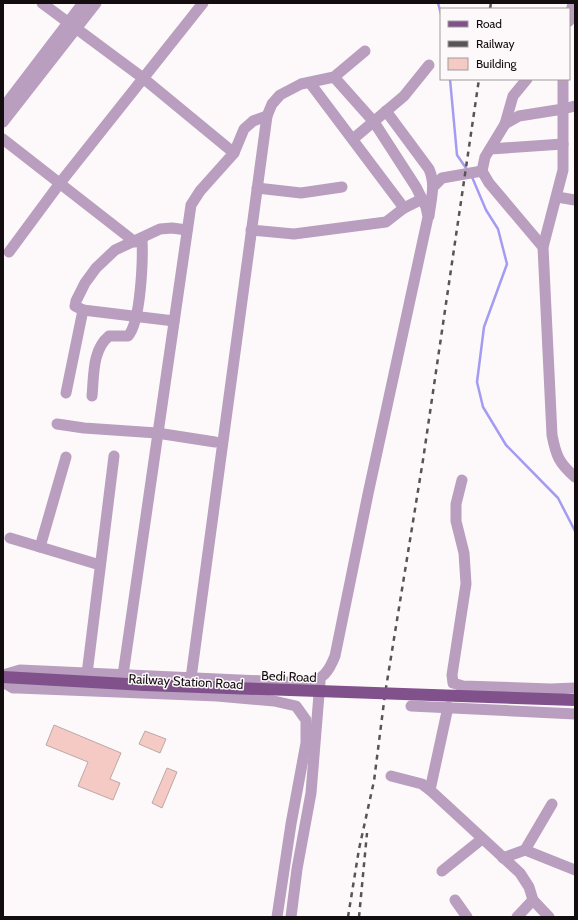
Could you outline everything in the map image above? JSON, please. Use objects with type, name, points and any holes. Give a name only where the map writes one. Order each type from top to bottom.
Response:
[{"type":"main road","name":"Bedi Road","points":[[3,676],[17,678],[303,691],[575,700]]},
{"type":"street","points":[[42,3],[143,78],[234,153]]},
{"type":"street","points":[[3,122],[73,25],[83,3]]},
{"type":"street","points":[[3,108],[73,25],[96,3]]},
{"type":"street","points":[[8,252],[58,186],[203,3]]},
{"type":"street","points":[[570,17],[574,3]]},
{"type":"street","points":[[191,678],[252,230],[266,116],[272,104],[280,95],[293,87],[334,77],[365,51]]},
{"type":"street","points":[[354,139],[404,96],[429,65]]},
{"type":"street","points":[[334,77],[374,122],[422,199],[428,217]]},
{"type":"street","points":[[527,80],[513,96],[505,124],[482,164],[482,171],[489,183],[543,247]]},
{"type":"street","points":[[563,80],[563,170],[543,247],[552,435],[555,454],[563,466],[575,477]]},
{"type":"street","points":[[310,83],[354,139],[404,208]]},
{"type":"street","points":[[505,124],[519,116],[575,106]]},
{"type":"street","points":[[291,917],[297,869],[311,793],[320,680],[331,667],[335,656],[434,186],[429,169],[386,111]]},
{"type":"street","points":[[123,675],[191,205],[200,191],[234,153],[240,138],[248,125],[258,118],[266,116]]},
{"type":"street","points":[[3,139],[58,186]]},
{"type":"street","points":[[490,149],[563,144]]},
{"type":"street","points":[[3,147],[135,241],[143,262],[136,316],[128,336],[109,336],[99,347],[92,396]]},
{"type":"street","points":[[434,186],[442,178],[482,171]]},
{"type":"street","points":[[257,188],[301,193],[342,187]]},
{"type":"street","points":[[557,197],[575,200]]},
{"type":"street","points":[[252,230],[294,234],[386,222],[404,208],[422,199]]},
{"type":"street","points":[[66,393],[76,308],[75,306],[85,283],[107,257],[115,250],[160,229],[172,228],[187,230]]},
{"type":"street","points":[[76,308],[174,320]]},
{"type":"street","points":[[57,424],[84,428],[157,434],[216,442]]},
{"type":"street","points":[[86,674],[114,456]]},
{"type":"street","points":[[40,547],[66,457]]},
{"type":"street","points":[[462,480],[456,504],[456,521],[465,559],[466,584],[452,675],[453,684],[485,687],[575,688]]},
{"type":"street","points":[[10,538],[100,565]]},
{"type":"street","points":[[3,676],[20,670],[307,683],[320,680]]},
{"type":"street","name":"Railway Station Road","points":[[3,682],[13,688],[217,696],[274,701],[296,706],[306,720],[306,743],[291,824],[278,917]]},
{"type":"street","points":[[411,706],[575,714]]},
{"type":"street","points":[[430,790],[448,707]]},
{"type":"street","points":[[391,776],[422,784],[430,790],[520,873],[529,887],[533,900],[549,917]]},
{"type":"street","points":[[503,858],[526,850],[552,804]]},
{"type":"street","points":[[442,871],[482,839]]},
{"type":"street","points":[[526,850],[575,870]]},
{"type":"street","points":[[455,900],[467,917]]},
{"type":"street","points":[[517,917],[533,900]]},
{"type":"building","points":[[54,725],[121,753],[110,779],[120,783],[113,800],[78,786],[88,762],[46,745]]},
{"type":"building","points":[[145,731],[166,739],[160,753],[139,744]]},
{"type":"building","points":[[167,768],[177,772],[162,808],[152,803]]},
{"type":"waterway","points":[[438,3],[440,10]]},
{"type":"waterway","points":[[450,80],[457,155],[468,171]]},
{"type":"waterway","points":[[472,177],[486,210],[498,229],[507,264],[484,327],[477,382],[483,407],[506,445],[558,498],[575,531]]},
{"type":"railway","points":[[490,8],[491,3]]},
{"type":"railway","points":[[348,917],[359,849],[374,781],[385,694],[423,460],[479,80]]},
{"type":"railway","points":[[359,917],[367,833]]}]
